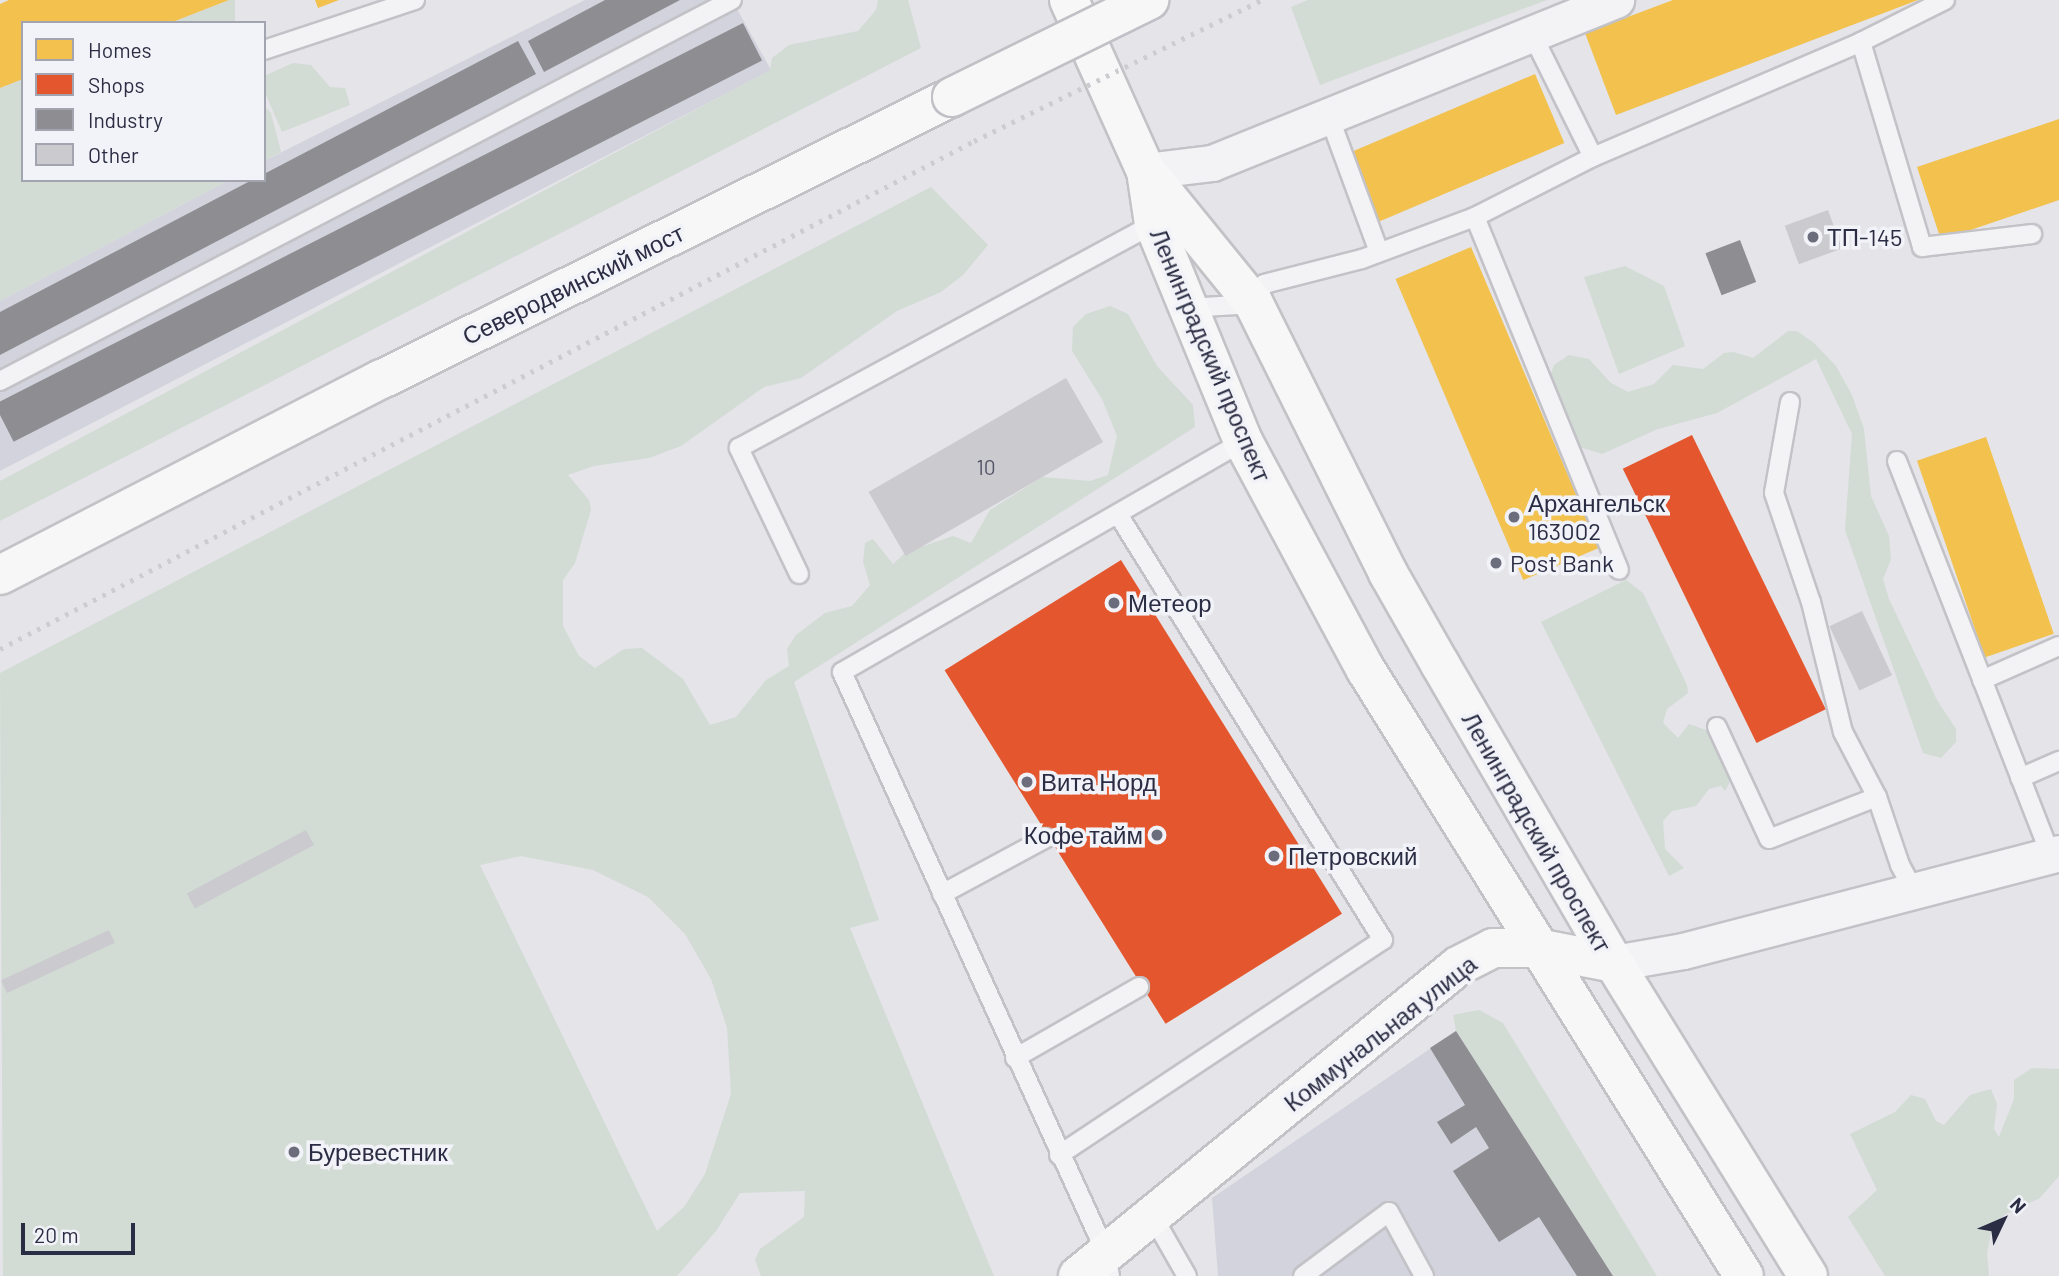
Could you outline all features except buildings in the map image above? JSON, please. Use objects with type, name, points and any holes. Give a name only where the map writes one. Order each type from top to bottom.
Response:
[{"type":"main road","points":[[1069,0],[1146,171]]},
{"type":"main road","name":"Северодвинский мост","points":[[0,575],[382,379],[1149,0]]},
{"type":"main road","name":"Ленинградский проспект","points":[[1146,171],[1153,224],[1243,441],[1366,670],[1744,1276]]},
{"type":"main road","name":"Ленинградский проспект","points":[[1146,171],[1254,304],[1388,573],[1614,963],[1808,1276]]},
{"type":"main road","name":"Коммунальная улица","points":[[1098,1268],[1152,1215],[1458,966],[1493,948],[1537,948],[1614,963]]},
{"type":"street","points":[[1146,171],[1212,163],[1616,0]]},
{"type":"street","name":"Коммунальная улица","points":[[1614,963],[1682,951],[2054,854]]},
{"type":"lane","points":[[266,49],[415,0]]},
{"type":"lane","points":[[0,381],[732,0]]},
{"type":"lane","points":[[1187,308],[1254,304],[1264,284],[1379,252],[1475,217],[1593,157],[1861,42],[1945,0]]},
{"type":"lane","points":[[1532,34],[1593,157]]},
{"type":"lane","points":[[1861,42],[1922,247],[2032,234]]},
{"type":"lane","points":[[1329,116],[1379,252]]},
{"type":"lane","points":[[1475,217],[1619,570]]},
{"type":"lane","points":[[799,574],[739,449],[1153,224]]},
{"type":"lane","points":[[1790,402],[1774,493],[1811,602],[1843,732],[1877,797],[1900,865],[1913,889]]},
{"type":"lane","points":[[1098,1268],[1059,1155],[842,673],[1119,516],[1243,441]]},
{"type":"lane","points":[[1897,461],[2020,778],[2054,854]]},
{"type":"lane","points":[[1059,1155],[1383,940],[1119,516]]},
{"type":"lane","points":[[1982,680],[2059,646]]},
{"type":"lane","points":[[1717,727],[1769,839],[1877,797]]},
{"type":"lane","points":[[2020,778],[2059,761]]},
{"type":"lane","points":[[942,894],[1046,838]]},
{"type":"lane","points":[[1015,1058],[1139,987]]},
{"type":"lane","points":[[1303,1276],[1389,1212],[1424,1276]]},
{"type":"lane","points":[[1152,1215],[1187,1276]]},
{"type":"shaded area","points":[[229,0],[235,0],[235,21],[175,21]]},
{"type":"shaded area","points":[[585,0],[732,0],[771,70],[0,471],[0,301],[225,182],[266,182],[266,160]]},
{"type":"shaded area","points":[[878,0],[908,0],[921,48],[0,521],[0,481],[770,70],[772,58],[789,45],[858,31],[876,10]]},
{"type":"shaded area","points":[[1308,0],[1547,0],[1320,85],[1291,7]]},
{"type":"shaded area","points":[[293,63],[311,65],[330,87],[345,88],[350,105],[282,132],[266,95],[266,75]]},
{"type":"shaded area","points":[[21,80],[21,182],[225,182],[0,301],[0,88]]},
{"type":"shaded area","points":[[266,108],[271,113],[281,152],[266,160]]},
{"type":"shaded area","points":[[931,187],[988,245],[963,275],[941,292],[897,311],[801,378],[764,387],[681,446],[649,458],[594,466],[568,475],[589,500],[591,510],[575,563],[563,580],[563,626],[579,656],[595,668],[624,649],[642,648],[683,679],[710,725],[736,717],[766,680],[789,666],[787,649],[796,635],[825,613],[852,606],[870,585],[863,562],[865,543],[873,539],[893,564],[906,552],[953,536],[971,543],[990,510],[1042,477],[1090,481],[1108,475],[1117,436],[1102,399],[1072,351],[1073,327],[1086,314],[1110,306],[1128,314],[1157,366],[1193,405],[1195,427],[794,682],[879,920],[850,928],[994,1276],[761,1276],[755,1260],[760,1249],[804,1217],[805,1191],[740,1193],[716,1231],[677,1276],[3,1276],[0,673]],"holes":[[[521,856],[593,870],[648,897],[685,934],[711,979],[727,1028],[731,1094],[705,1174],[684,1207],[657,1231],[480,865]]]},
{"type":"shaded area","points":[[1625,266],[1664,286],[1685,346],[1619,374],[1584,277]]},
{"type":"shaded area","points":[[1788,331],[1797,331],[1814,343],[1836,366],[1852,395],[1864,429],[1871,496],[1889,536],[1891,559],[1883,579],[1889,599],[1937,700],[1956,729],[1956,742],[1941,758],[1923,753],[1845,530],[1852,434],[1816,359],[1717,413],[1658,429],[1602,454],[1573,445],[1546,387],[1554,365],[1569,355],[1589,359],[1611,383],[1628,392],[1654,384],[1673,365],[1703,369],[1724,353],[1734,352],[1753,358]]},
{"type":"shaded area","points":[[1626,580],[1643,593],[1687,685],[1688,693],[1667,709],[1663,723],[1678,738],[1689,724],[1706,730],[1731,780],[1725,791],[1721,786],[1709,789],[1696,806],[1672,811],[1663,821],[1665,849],[1684,868],[1669,876],[1541,622]]},
{"type":"shaded area","points":[[1479,1010],[1503,1023],[1657,1276],[1613,1276],[1456,1031],[1453,1015]]},
{"type":"shaded area","points":[[1456,1031],[1613,1276],[1218,1276],[1212,1198]]},
{"type":"shaded area","points":[[2032,1068],[2059,1069],[2059,1176],[2040,1198],[2004,1215],[1992,1228],[1987,1253],[1989,1276],[1885,1276],[1848,1217],[1877,1190],[1850,1134],[1895,1112],[1911,1095],[1925,1099],[1936,1121],[1944,1125],[1970,1095],[1991,1089],[1997,1104],[1994,1129],[1999,1137],[2014,1099],[2014,1080]]},
{"type":"railway","points":[[0,649],[974,141],[1262,0]]},
{"type":"place","name":"ТП-145","points":[[1813,237]]},
{"type":"place","name":"Архангельск 163002","points":[[1514,517]]},
{"type":"place","name":"Post Bank","points":[[1496,563]]},
{"type":"place","name":"Метеор","points":[[1114,603]]},
{"type":"place","name":"Вита Норд","points":[[1027,782]]},
{"type":"place","name":"Кофе тайм","points":[[1157,835]]},
{"type":"place","name":"Петровский","points":[[1274,856]]},
{"type":"place","name":"Буревестник","points":[[294,1152]]}]
